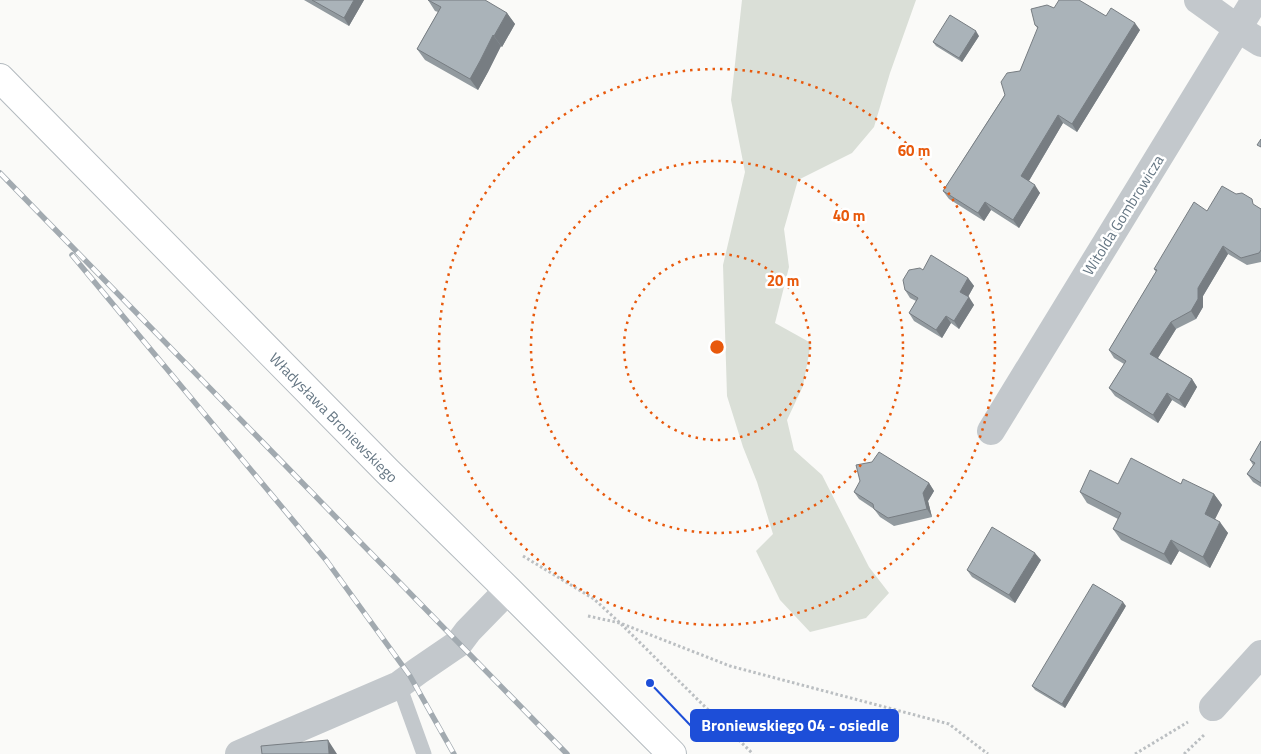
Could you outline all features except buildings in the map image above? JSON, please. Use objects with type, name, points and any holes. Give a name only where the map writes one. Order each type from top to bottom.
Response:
[{"type":"main road","name":"Władysława Broniewskiego","points":[[0,78],[380,464],[672,754]]},
{"type":"street","points":[[1198,0],[1261,43]]},
{"type":"street","name":"Witolda Gombrowicza","points":[[991,431],[1255,0]]},
{"type":"street","points":[[239,754],[399,685],[459,643],[468,631],[508,590]]},
{"type":"street","points":[[1213,707],[1261,654]]},
{"type":"lane","points":[[399,685],[424,754]]},
{"type":"path","points":[[523,556],[594,599],[753,754]]},
{"type":"path","points":[[588,616],[620,623],[730,666],[949,724],[988,754]]},
{"type":"path","points":[[1135,754],[1213,707]]},
{"type":"shaded area","points":[[742,0],[916,0],[890,73],[874,127],[852,153],[798,180],[784,229],[789,267],[775,323],[811,343],[803,386],[787,420],[794,450],[822,475],[869,567],[889,593],[866,618],[810,632],[780,600],[756,551],[773,534],[727,396],[723,265],[745,172],[731,100]]},
{"type":"railway","points":[[0,173],[567,754]]},
{"type":"railway","points":[[72,255],[326,560],[410,676],[454,754]]},
{"type":"place","name":"Broniewskiego 04 - osiedle","points":[[650,683]]}]
